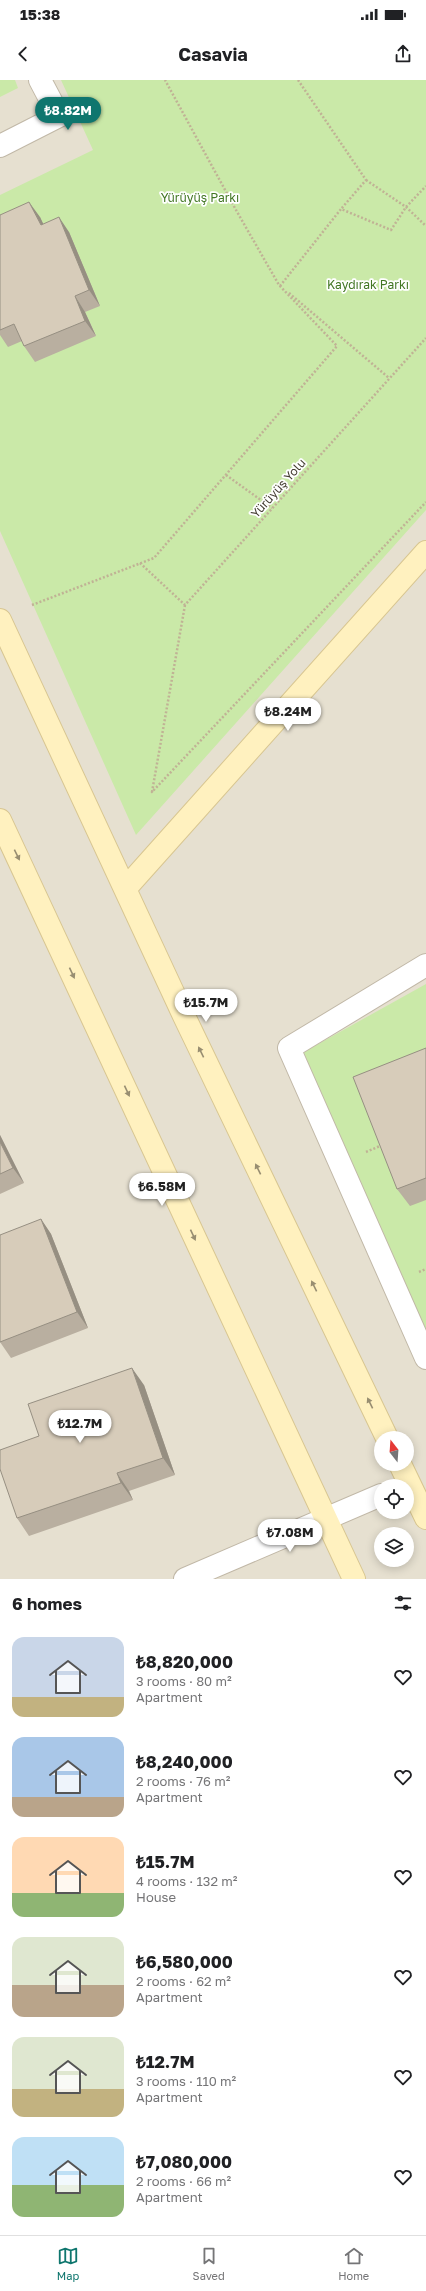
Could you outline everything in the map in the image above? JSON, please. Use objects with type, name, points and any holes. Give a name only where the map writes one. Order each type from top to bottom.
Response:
[{"type":"street","points":[[0,146],[60,116],[40,80]]},
{"type":"street","points":[[125,889],[426,552]]},
{"type":"street","points":[[0,620],[125,889],[384,1431]]},
{"type":"street","points":[[0,820],[324,1520],[354,1579]]},
{"type":"street","points":[[426,965],[289,1048],[426,1358]]},
{"type":"street","points":[[403,1478],[426,1518]]},
{"type":"street","points":[[185,1579],[374,1498]]},
{"type":"path","points":[[32,605],[154,558],[336,346],[279,285],[165,80]]},
{"type":"path","points":[[298,80],[366,180],[406,207],[426,226]]},
{"type":"path","points":[[279,285],[366,180]]},
{"type":"path","points":[[341,209],[391,230],[406,207],[426,186]]},
{"type":"path","points":[[279,285],[389,378]]},
{"type":"path","name":"Yürüyüş Yolu","points":[[185,605],[426,338]]},
{"type":"path","points":[[226,475],[272,508]]},
{"type":"path","points":[[140,563],[185,605],[152,792],[426,502]]},
{"type":"shaded area","points":[[0,80],[426,80],[426,1579],[0,1579]]},
{"type":"green space","points":[[0,80],[15,80],[18,88],[0,97]]},
{"type":"green space","points":[[61,80],[426,80],[426,510],[136,835],[0,531],[0,327],[25,340],[96,336],[85,312],[0,236],[0,195],[93,150]]},
{"type":"green space","points":[[426,984],[426,1347],[293,1058]]},
{"type":"building","points":[[29,202],[41,225],[59,217],[89,290],[75,296],[85,321],[24,346],[14,324],[0,330],[0,215]]},
{"type":"building","points":[[426,1048],[426,1178],[397,1189],[353,1077]]},
{"type":"building","points":[[0,1142],[13,1168],[0,1174]]},
{"type":"building","points":[[41,1219],[77,1312],[0,1342],[0,1235]]},
{"type":"building","points":[[132,1368],[163,1458],[117,1473],[121,1483],[17,1518],[0,1469],[0,1450],[39,1436],[28,1404]]},
{"type":"park label","name":"Yürüyüş Parkı","points":[[200,197]]},
{"type":"park label","name":"Kaydırak Parkı","points":[[368,284]]}]
